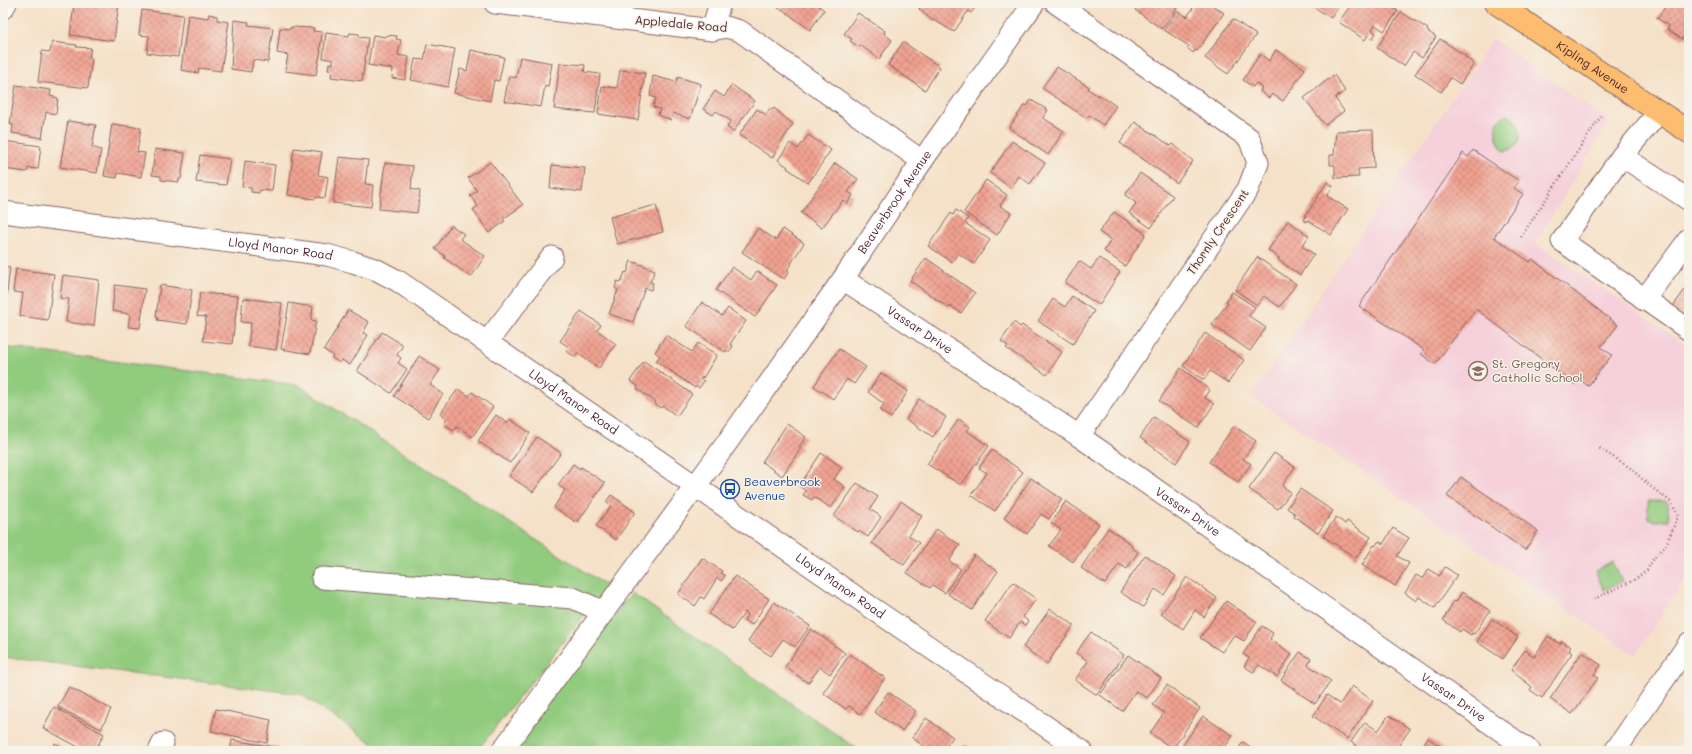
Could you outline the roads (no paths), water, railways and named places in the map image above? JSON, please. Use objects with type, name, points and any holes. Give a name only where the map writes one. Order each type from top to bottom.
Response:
[{"type":"main road","name":"Kipling Avenue","points":[[1496,3],[1689,132]]},
{"type":"street","points":[[3,8],[6,3]]},
{"type":"street","name":"Appledale Road","points":[[495,3],[712,30],[726,27],[740,31],[922,161]]},
{"type":"street","points":[[712,30],[720,3]]},
{"type":"street","name":"Beaverbrook Avenue","points":[[502,751],[604,612],[843,279],[922,161],[1034,3]]},
{"type":"street","name":"Thornly Crescent","points":[[1056,3],[1249,138],[1258,163],[1248,189],[1079,436]]},
{"type":"street","points":[[1659,112],[1622,156],[1562,241],[1644,300],[1689,330]]},
{"type":"street","points":[[1622,156],[1689,200]]},
{"type":"street","name":"Lloyd Manor Road","points":[[3,212],[327,255],[377,270],[398,282],[487,342],[1082,751]]},
{"type":"street","points":[[1644,300],[1689,239]]},
{"type":"street","points":[[487,342],[552,257]]},
{"type":"street","name":"Vassar Drive","points":[[843,279],[1079,436],[1530,751]]},
{"type":"street","points":[[322,578],[573,598],[604,612]]},
{"type":"street","points":[[1621,749],[1689,643]]},
{"type":"place","name":"St. Gregory Catholic School","points":[[1478,371]]},
{"type":"place","name":"Beaverbrook Avenue","points":[[730,489]]}]
